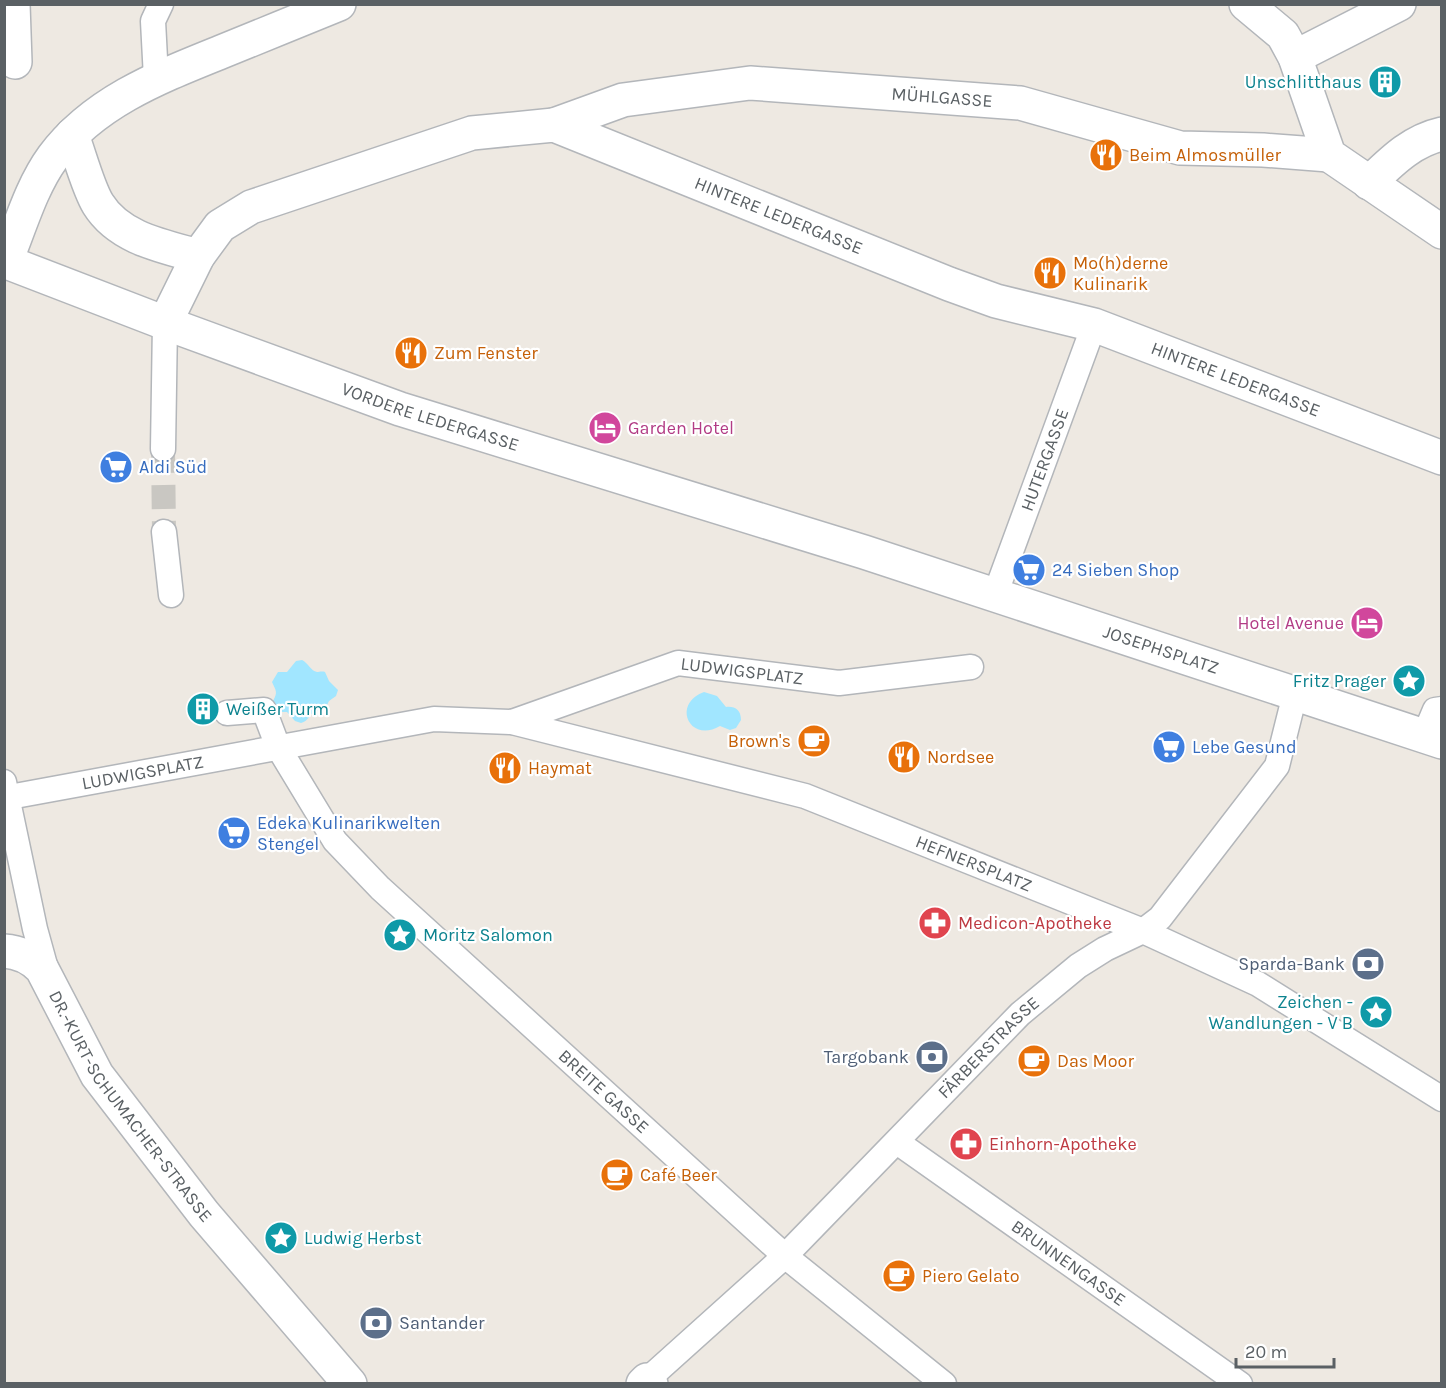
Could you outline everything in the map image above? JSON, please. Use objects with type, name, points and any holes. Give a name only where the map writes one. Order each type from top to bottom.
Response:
[{"type":"street","points":[[13,4],[15,62]]},
{"type":"street","points":[[156,78],[153,21],[161,4]]},
{"type":"street","points":[[5,262],[37,186],[52,159],[72,135],[112,103],[156,78],[339,4]]},
{"type":"street","points":[[1246,4],[1296,49],[1329,155],[1442,232]]},
{"type":"street","points":[[1296,49],[1399,4]]},
{"type":"street","name":"MÜHLGASSE","points":[[554,125],[623,100],[750,83],[1020,103],[1180,148],[1263,150],[1329,155]]},
{"type":"street","name":"HINTERE LEDERGASSE","points":[[165,323],[198,256],[220,226],[251,207],[472,133],[554,125],[949,284],[996,301],[1094,325],[1442,458]]},
{"type":"street","points":[[1369,183],[1413,144],[1427,137],[1442,134]]},
{"type":"street","points":[[72,135],[97,203],[111,221],[136,237],[198,256]]},
{"type":"street","name":"VORDERE LEDERGASSE","points":[[5,262],[400,409],[864,552]]},
{"type":"street","points":[[163,449],[165,323]]},
{"type":"street","name":"HUTERGASSE","points":[[995,595],[1094,325]]},
{"type":"street","points":[[164,532],[171,595]]},
{"type":"street","name":"JOSEPHSPLATZ","points":[[864,552],[1433,739],[1435,710],[1442,709]]},
{"type":"street","name":"LUDWIGSPLATZ","points":[[512,722],[678,663],[839,683],[971,667]]},
{"type":"street","name":"FÄRBERSTRASSE","points":[[647,1382],[785,1256],[1020,1014],[1078,966],[1105,949],[1143,931],[1160,918],[1277,766],[1295,694]]},
{"type":"street","points":[[226,713],[264,710],[278,747]]},
{"type":"street","name":"LUDWIGSPLATZ","points":[[6,793],[434,719],[512,722],[805,796]]},
{"type":"street","name":"BREITE GASSE","points":[[278,747],[335,841],[380,888],[785,1256],[944,1383]]},
{"type":"street","name":"DR.-KURT-SCHUMACHER-STRASSE","points":[[6,793],[35,929],[49,980],[98,1076],[204,1214],[350,1383]]},
{"type":"street","name":"HEFNERSPLATZ","points":[[805,796],[1143,931],[1258,984],[1442,1099]]},
{"type":"street","points":[[4,951],[14,951],[35,961],[49,980]]},
{"type":"street","name":"BRUNNENGASSE","points":[[897,1142],[1240,1383]]},
{"type":"water","points":[[302,660],[315,671],[325,672],[329,681],[338,690],[324,711],[316,711],[301,723],[295,721],[287,712],[279,712],[274,707],[276,691],[272,682],[278,672],[287,672],[296,661]]},
{"type":"water","points":[[704,692],[717,696],[726,707],[739,711],[741,720],[736,728],[730,730],[720,726],[700,730],[693,726],[688,720],[688,705]]},
{"type":"tunnel","points":[[163,449],[164,532]]},
{"type":"place","name":"Unschlitthaus","points":[[1385,82]]},
{"type":"place","name":"Beim Almosmüller","points":[[1106,155]]},
{"type":"place","name":"Mo(h)derne Kulinarik","points":[[1050,273]]},
{"type":"place","name":"Zum Fenster","points":[[411,353]]},
{"type":"place","name":"Garden Hotel","points":[[605,428]]},
{"type":"place","name":"Aldi Süd","points":[[116,467]]},
{"type":"place","name":"24 Sieben Shop","points":[[1029,570]]},
{"type":"place","name":"Hotel Avenue","points":[[1367,623]]},
{"type":"place","name":"Fritz Prager","points":[[1409,681]]},
{"type":"place","name":"Weißer Turm","points":[[203,709]]},
{"type":"place","name":"Brown's","points":[[814,741]]},
{"type":"place","name":"Lebe Gesund","points":[[1169,747]]},
{"type":"place","name":"Nordsee","points":[[904,757]]},
{"type":"place","name":"Haymat","points":[[505,768]]},
{"type":"place","name":"Edeka Kulinarikwelten Stengel","points":[[234,833]]},
{"type":"place","name":"Medicon-Apotheke","points":[[935,923]]},
{"type":"place","name":"Moritz Salomon","points":[[400,935]]},
{"type":"place","name":"Sparda-Bank","points":[[1368,964]]},
{"type":"place","name":"Zeichen - Wandlungen - V B","points":[[1376,1012]]},
{"type":"place","name":"Targobank","points":[[932,1057]]},
{"type":"place","name":"Das Moor","points":[[1034,1061]]},
{"type":"place","name":"Einhorn-Apotheke","points":[[966,1144]]},
{"type":"place","name":"Café Beer","points":[[617,1175]]},
{"type":"place","name":"Ludwig Herbst","points":[[281,1238]]},
{"type":"place","name":"Piero Gelato","points":[[899,1276]]},
{"type":"place","name":"Santander","points":[[376,1323]]}]
